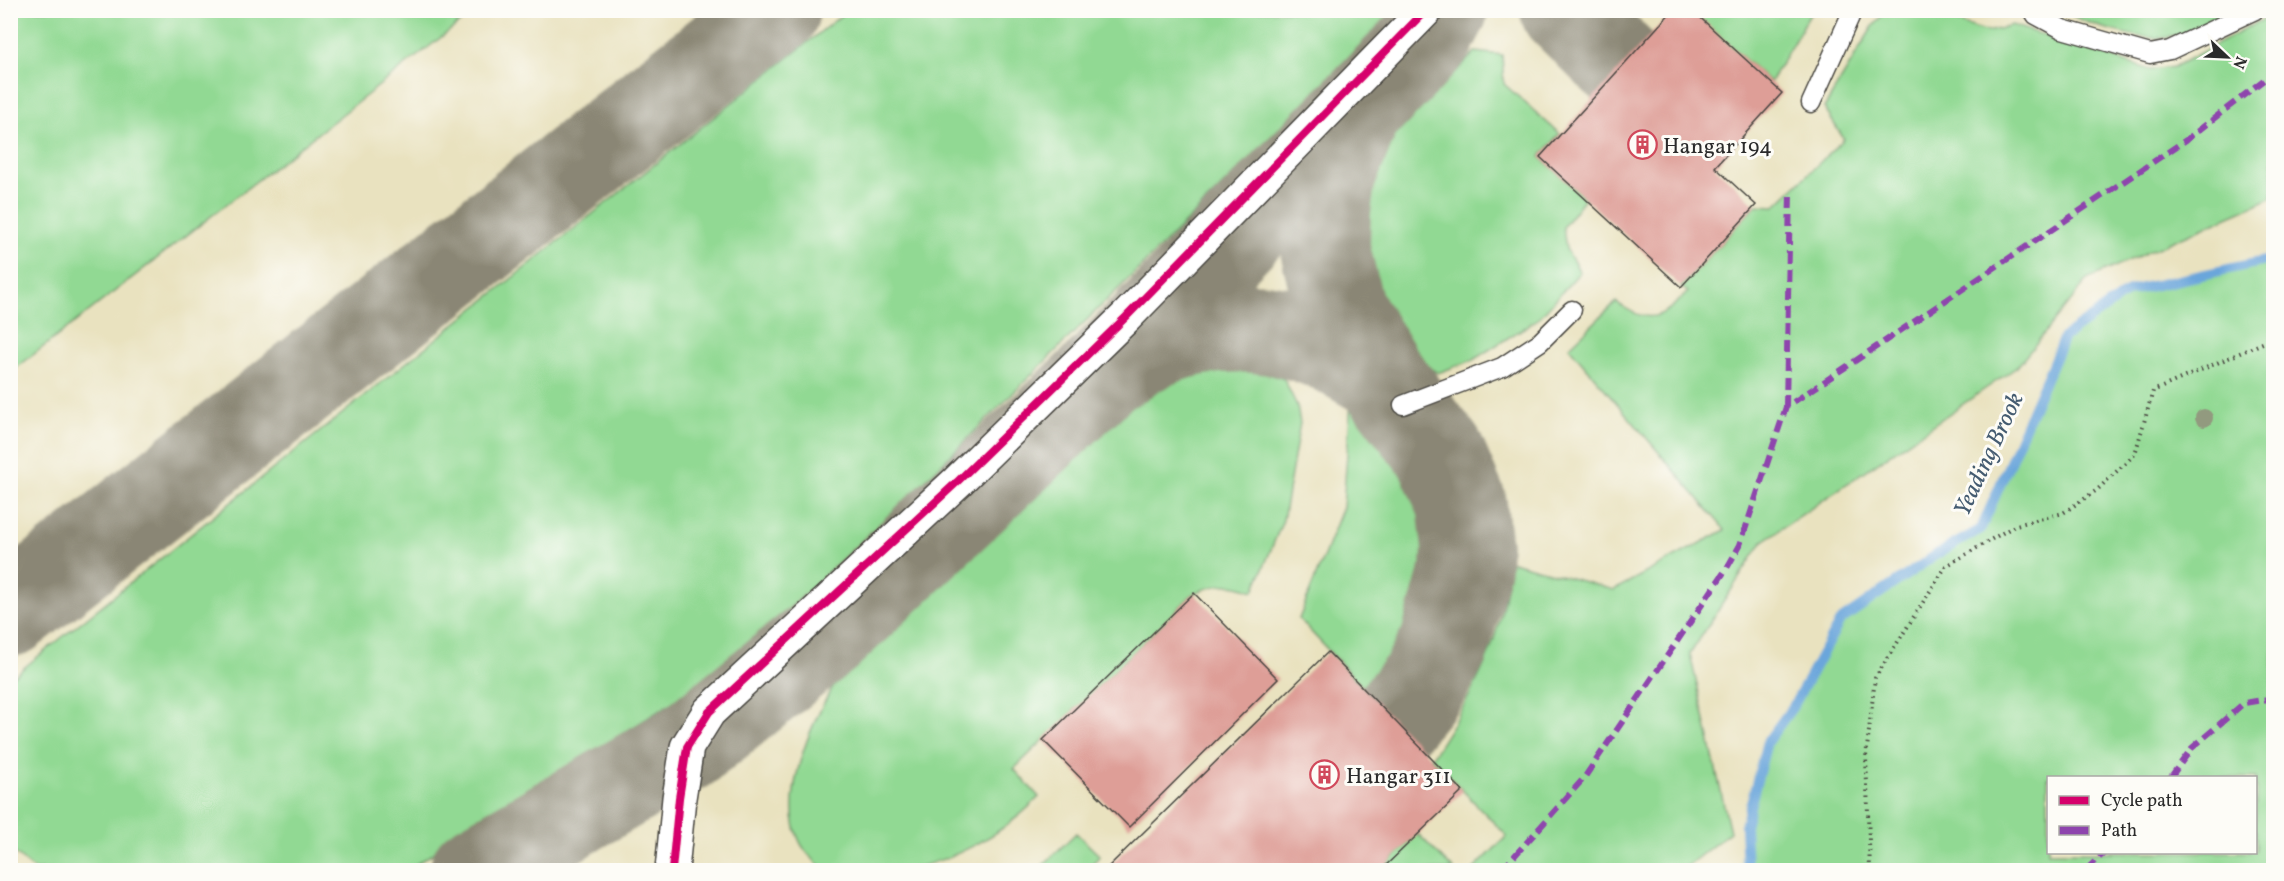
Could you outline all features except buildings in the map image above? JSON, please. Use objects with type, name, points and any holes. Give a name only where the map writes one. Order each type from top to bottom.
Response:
[{"type":"street","points":[[672,870],[687,747],[709,712],[897,539],[1109,334],[1426,10]]},
{"type":"lane","points":[[1811,103],[1853,10]]},
{"type":"lane","points":[[2033,10],[2036,15],[2062,28],[2150,54],[2170,51],[2255,10]]},
{"type":"lane","points":[[1403,405],[1502,367],[1540,342],[1572,310]]},
{"type":"path","points":[[1870,870],[1866,757],[1875,678],[1946,566],[2016,525],[2063,513],[2097,490],[2135,454],[2153,391],[2274,338]]},
{"type":"green space","points":[[11,10],[475,10],[475,11],[11,372]]},
{"type":"green space","points":[[848,10],[1399,11],[778,626],[676,700],[407,870],[35,870],[11,850],[11,678]]},
{"type":"green space","points":[[1692,11],[1812,11],[1770,82]]},
{"type":"green space","points":[[1886,11],[1923,11],[1988,32],[2012,25],[2150,70],[2174,67],[2273,14],[2273,197],[2089,278],[2017,367],[1762,542],[1690,654],[1730,832],[1682,870],[1473,870],[1507,836],[1431,758],[1461,711],[1484,665],[1500,616],[1509,561],[1614,590],[1725,530],[1569,347],[1616,302],[1637,314],[1646,316],[1662,314],[1670,309],[1688,292],[1681,287],[1756,205],[1775,206],[1844,139],[1824,108],[1873,26]]},
{"type":"green space","points":[[2063,11],[2231,11],[2183,34],[2150,38],[2103,28]]},
{"type":"green space","points":[[1475,52],[1502,55],[1504,84],[1560,134],[1540,157],[1585,198],[1563,227],[1566,249],[1580,272],[1538,319],[1473,360],[1438,373],[1403,353],[1383,322],[1366,268],[1364,210],[1388,143]]},
{"type":"green space","points":[[2273,259],[2273,870],[1747,870],[1745,826],[1767,742],[1794,705],[1840,621],[1937,554],[1981,529],[2064,337],[2129,291]]},
{"type":"green space","points":[[1228,367],[1259,370],[1284,379],[1297,406],[1300,423],[1283,520],[1254,591],[1224,585],[1194,593],[1014,769],[1039,797],[994,834],[942,860],[905,870],[835,871],[821,867],[800,842],[794,821],[793,797],[797,773],[805,748],[814,724],[834,685],[1126,403],[1175,379]]},
{"type":"green space","points":[[1351,400],[1384,437],[1406,468],[1418,492],[1425,529],[1426,581],[1417,624],[1401,664],[1378,703],[1299,619],[1343,507]]},
{"type":"green space","points":[[1076,833],[1100,856],[1085,870],[1038,870]]},
{"type":"green space","points":[[1418,834],[1454,870],[1381,870]]},
{"type":"waterway","name":"Yeading Brook","points":[[1747,870],[1745,826],[1767,742],[1794,705],[1840,621],[1937,554],[1981,529],[2064,337],[2129,291],[2274,259]]},
{"type":"taxiway","points":[[10,612],[775,10]]},
{"type":"taxiway","points":[[475,870],[687,747],[825,636],[1096,380],[1407,60],[1431,33],[1443,10]]},
{"type":"taxiway","points":[[1565,10],[1622,66]]},
{"type":"taxiway","points":[[1355,116],[1331,176],[1326,211],[1325,249],[1340,311],[1380,375],[1440,453],[1462,504],[1467,548],[1466,566],[1444,646],[1424,681],[1393,719]]},
{"type":"taxiway","points":[[1119,364],[1141,350],[1166,339],[1218,328],[1245,328],[1272,330],[1299,336],[1331,348],[1380,375]]},
{"type":"marked path","points":[[1502,870],[1584,778],[1727,568],[1740,545],[1786,407],[2186,140],[2274,72]]},
{"type":"marked path","points":[[1786,407],[1790,191]]},
{"type":"marked path","points":[[2171,776],[2192,748],[2244,703],[2274,698]]},
{"type":"marked path","points":[[2086,870],[2103,854]]},
{"type":"cycle path","points":[[672,870],[687,747],[709,712],[957,482],[1126,317],[1426,10]]},
{"type":"place","name":"Hangar 194","points":[[1642,145]]},
{"type":"place","name":"Hangar 311","points":[[1325,775]]}]
